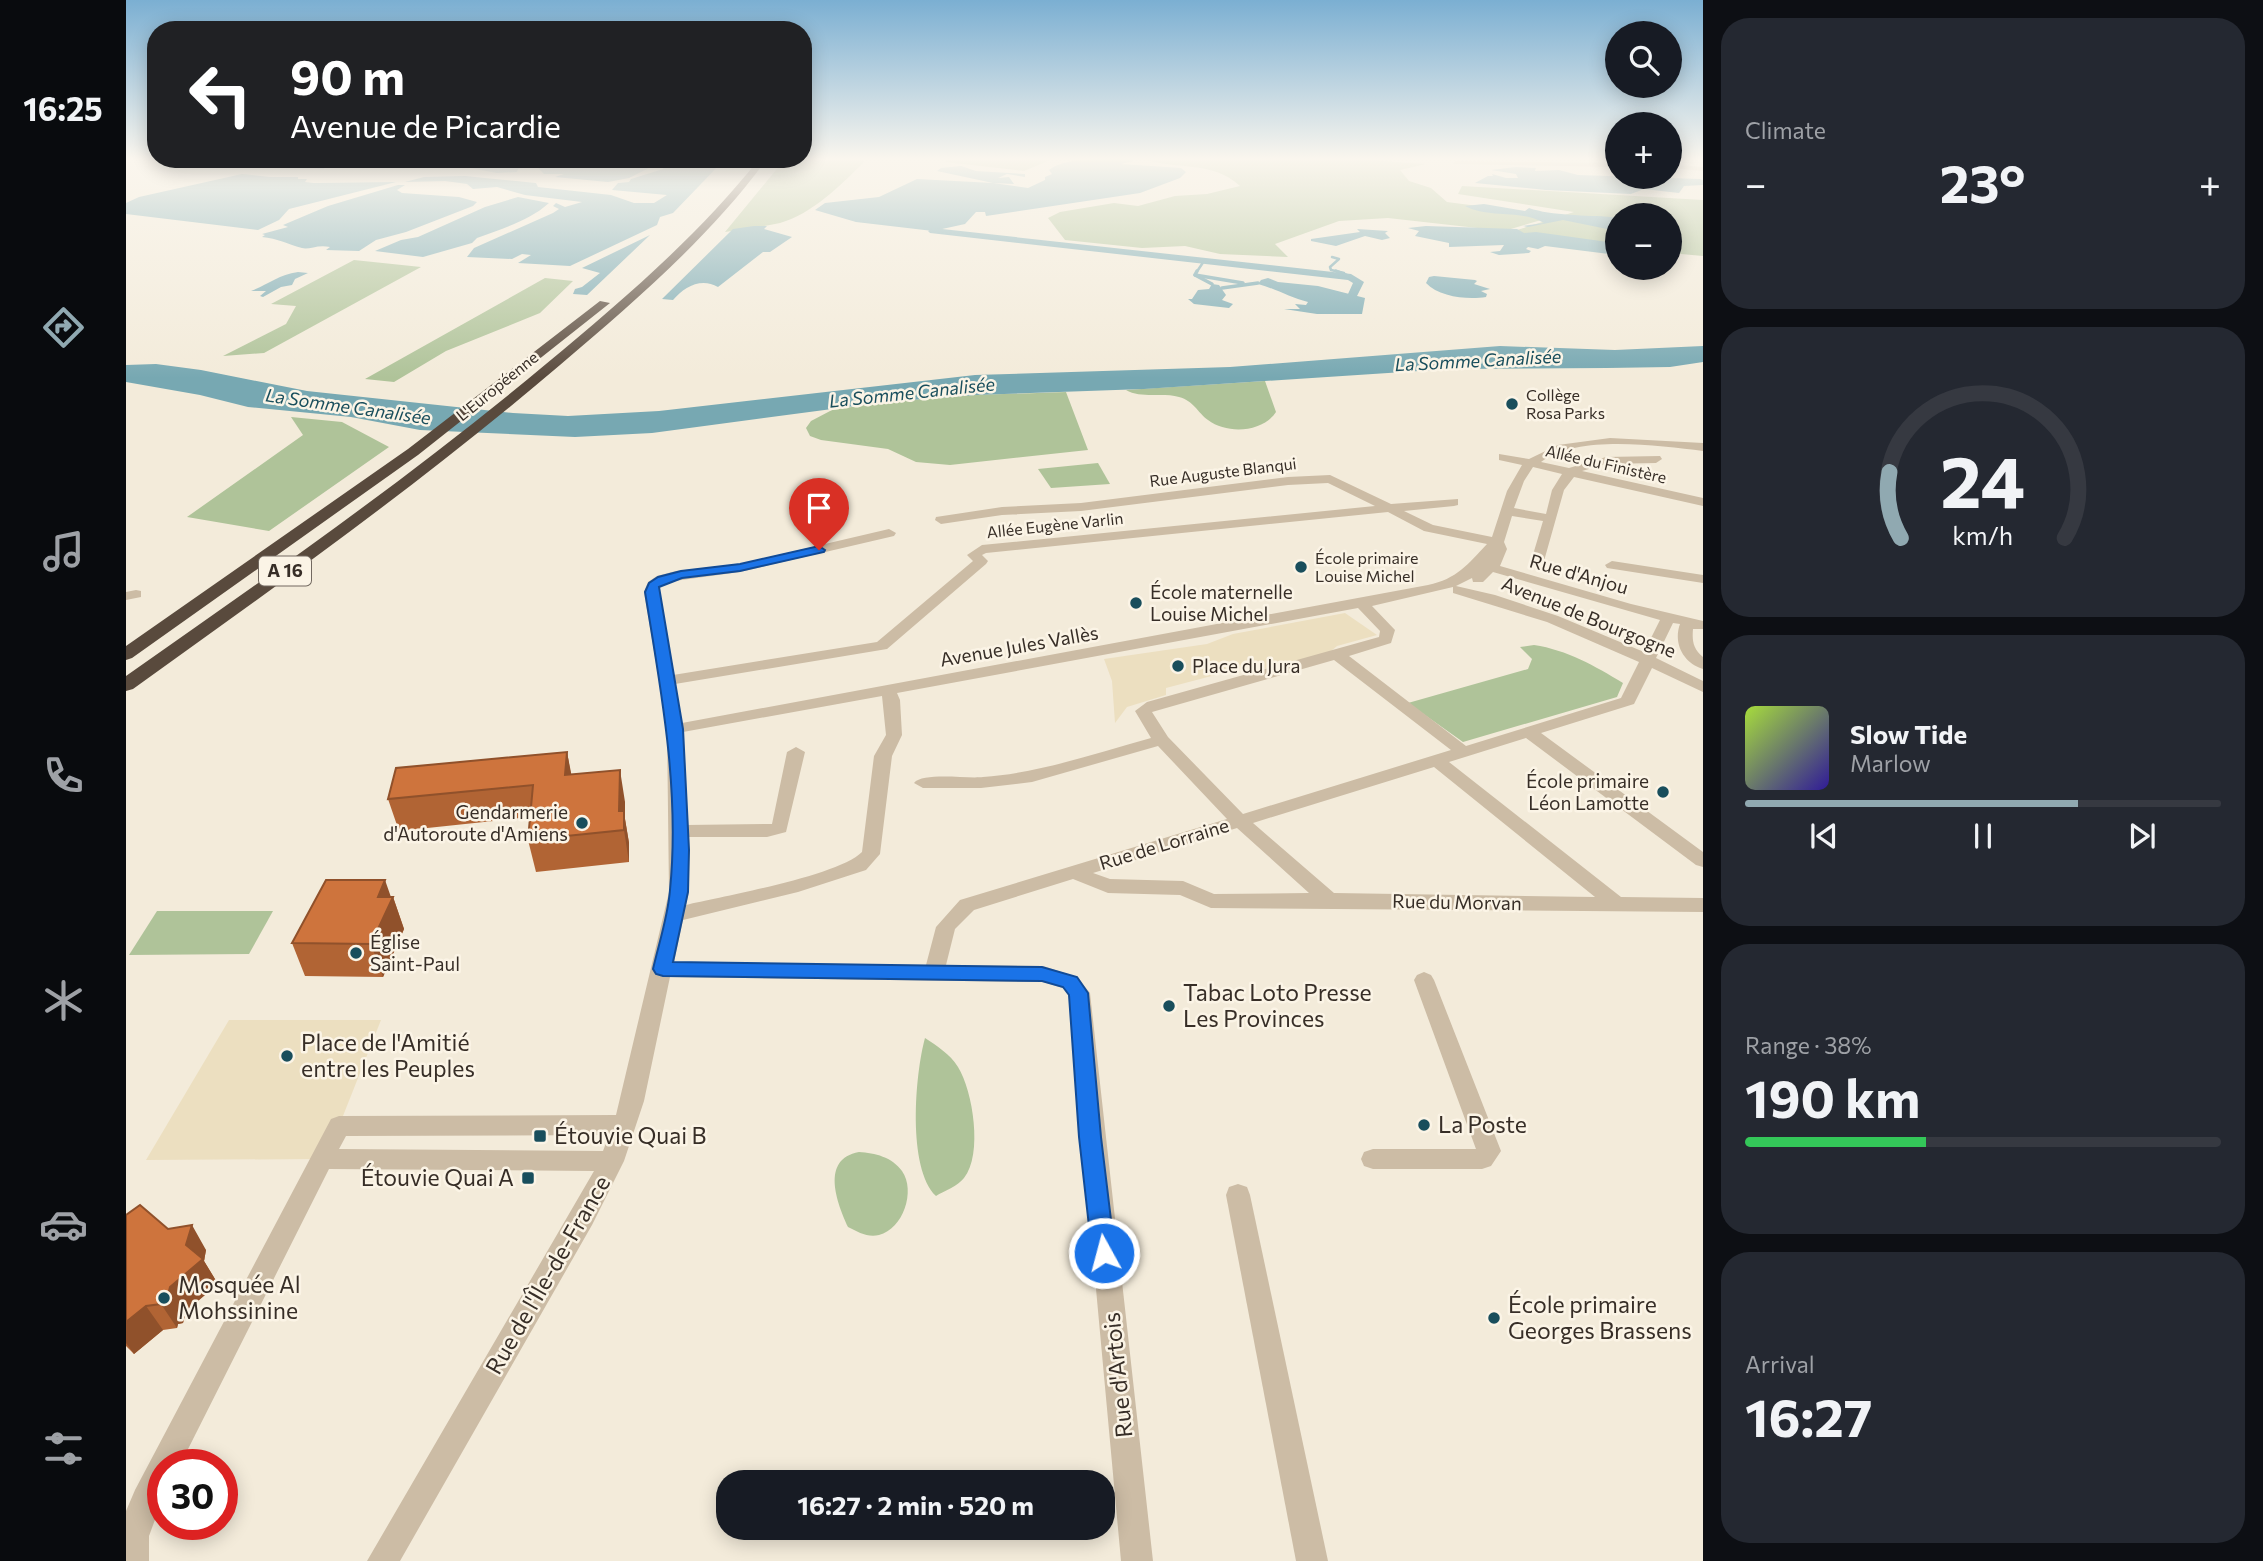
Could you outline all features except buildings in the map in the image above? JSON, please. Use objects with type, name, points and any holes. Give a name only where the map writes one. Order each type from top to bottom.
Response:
[{"type":"highway","points":[[647,266],[683,232]]},
{"type":"highway","name":"L'Européenne","points":[[126,685],[442,455],[521,393],[609,317],[698,232]]},
{"type":"highway","name":"L'Européenne","points":[[126,654],[413,452],[613,295]]},
{"type":"street","points":[[1465,583],[1485,566],[1497,561],[1500,549],[1497,542],[1524,470],[1552,451],[1582,445],[1650,443],[1703,447]]},
{"type":"street","name":"Allée du Finistère","points":[[1503,457],[1703,502]]},
{"type":"street","points":[[1570,473],[1609,460],[1629,457],[1656,459]]},
{"type":"street","name":"Rue d'Anjou","points":[[1539,558],[1551,519],[1552,506],[1562,482],[1570,473]]},
{"type":"street","name":"Rue Auguste Blanqui","points":[[941,520],[1002,512],[1081,508],[1318,479],[1341,483],[1429,528],[1497,542]]},
{"type":"street","name":"Allée Eugène Varlin","points":[[669,680],[882,646],[982,561],[974,555],[982,549],[1454,502]]},
{"type":"street","points":[[1508,511],[1551,519]]},
{"type":"street","name":"Rue de l'Île-de-France","points":[[383,1561],[583,1217],[612,1161],[624,1125],[663,969],[679,892],[680,831],[675,729],[669,680],[651,592],[653,585],[662,579],[740,568],[889,533]]},
{"type":"street","points":[[1613,563],[1703,579]]},
{"type":"street","name":"Rue d'Anjou","points":[[1485,566],[1668,618],[1699,624]]},
{"type":"street","name":"Avenue Jules Vallès","points":[[675,729],[1366,603],[1390,602],[1465,583]]},
{"type":"street","name":"Avenue de Bourgogne","points":[[1465,583],[1650,661],[1703,687]]},
{"type":"street","points":[[1329,901],[1240,821],[1161,740],[1143,711],[1153,705],[1386,640],[1388,630],[1366,603]]},
{"type":"street","name":"Rue de Lorraine","points":[[936,972],[942,933],[950,919],[967,905],[1628,701],[1650,661],[1668,618]]},
{"type":"street","points":[[1699,624],[1686,627],[1685,644],[1687,652],[1703,664]]},
{"type":"street","points":[[1337,655],[1464,752]]},
{"type":"street","points":[[674,915],[847,870],[859,866],[871,854],[883,756],[894,735],[892,700],[887,690]]},
{"type":"street","points":[[1528,732],[1703,861]]},
{"type":"street","points":[[923,783],[981,783],[1032,777],[1161,740]]},
{"type":"street","points":[[680,831],[767,831],[780,828],[796,752]]},
{"type":"street","points":[[1436,760],[1617,904]]},
{"type":"street","name":"Rue du Morvan","points":[[1074,872],[1108,886],[1183,888],[1211,901],[1703,905]]},
{"type":"street","points":[[663,969],[936,972]]},
{"type":"street","name":"Rue d'Artois","points":[[936,972],[1042,974],[1070,982],[1079,993],[1090,1137],[1118,1367],[1136,1561]]},
{"type":"street","points":[[1373,1158],[1482,1159],[1489,1151],[1424,980]]},
{"type":"street","points":[[172,1449],[339,1126],[624,1125]]},
{"type":"street","points":[[321,1159],[612,1161]]},
{"type":"street","points":[[1238,1195],[1312,1561]]},
{"type":"street","points":[[133,1561],[133,1539],[141,1508],[147,1497]]},
{"type":"green space","points":[[1059,232],[1309,232],[1275,244],[1288,257],[1220,254],[1185,246],[1142,248],[1065,240]]},
{"type":"green space","points":[[1511,232],[1605,232],[1605,247],[1498,236]]},
{"type":"green space","points":[[1682,232],[1703,232],[1703,256],[1682,254]]},
{"type":"green space","points":[[354,260],[421,267],[264,353],[223,356],[286,324],[296,306],[271,304]]},
{"type":"green space","points":[[545,278],[573,281],[540,313],[446,351],[394,382],[365,379]]},
{"type":"green space","points":[[1265,381],[1276,412],[1263,424],[1245,429],[1216,425],[1188,401],[1179,397],[1138,394],[1126,390]]},
{"type":"green space","points":[[1066,392],[1088,450],[950,465],[916,462],[888,449],[821,440],[810,436],[806,428],[811,421],[832,410],[885,402]]},
{"type":"green space","points":[[291,417],[342,422],[389,447],[269,531],[187,517],[303,435]]},
{"type":"green space","points":[[1098,463],[1110,484],[1051,488],[1038,469]]},
{"type":"green space","points":[[1534,645],[1569,655],[1623,683],[1617,697],[1463,742],[1408,703],[1528,669],[1532,659],[1520,647]]},
{"type":"green space","points":[[157,911],[273,911],[249,954],[129,955]]},
{"type":"green space","points":[[925,1038],[947,1054],[958,1067],[968,1091],[974,1123],[970,1168],[955,1186],[936,1196],[927,1183],[917,1143],[916,1096]]},
{"type":"green space","points":[[859,1152],[877,1155],[898,1166],[906,1179],[908,1189],[901,1217],[887,1231],[875,1236],[859,1233],[848,1227],[836,1195],[835,1172],[839,1163],[847,1156]]},
{"type":"shaded area","name":"Place du Jura","points":[[1345,613],[1377,635],[1337,646],[1330,652],[1264,669],[1261,663],[1166,688],[1166,695],[1127,707],[1115,723],[1112,681],[1104,659],[1207,644],[1233,634]]},
{"type":"shaded area","name":"Place de l'Amitié entre les Peuples","points":[[229,1020],[381,1020],[339,1126],[321,1159],[146,1160]]},
{"type":"water","points":[[406,232],[376,240],[359,251],[326,250],[330,247],[326,246],[305,248],[262,237],[265,235],[262,234]]},
{"type":"water","points":[[430,232],[493,232],[472,243],[423,257],[375,251],[401,240]]},
{"type":"water","points":[[510,232],[642,232],[570,266],[518,263],[531,255],[522,254],[512,259],[467,257],[474,248]]},
{"type":"water","points":[[730,232],[774,232],[792,237],[770,252],[763,252],[718,287],[699,283],[682,291],[673,300],[662,299]]},
{"type":"water","points":[[1360,232],[1387,232],[1390,238],[1382,240],[1365,236],[1336,246],[1311,241],[1311,239]]},
{"type":"water","points":[[1418,232],[1536,232],[1605,242],[1605,254],[1545,246],[1538,249],[1528,247],[1526,249],[1531,251],[1529,253],[1499,255],[1490,252],[1500,251],[1504,245],[1449,247],[1449,243],[1415,236]]},
{"type":"water","points":[[650,235],[587,295],[573,294],[575,289],[600,273],[582,268]]},
{"type":"water","points":[[298,272],[308,273],[295,279],[292,285],[281,287],[263,297],[260,296],[266,291],[251,291],[279,277]]},
{"type":"water","points":[[1429,277],[1475,280],[1477,281],[1474,284],[1490,289],[1481,291],[1487,294],[1486,297],[1454,296],[1438,292],[1426,283]]},
{"type":"water","points":[[1268,278],[1278,282],[1318,286],[1365,298],[1362,314],[1317,314],[1284,309],[1300,309],[1295,304],[1306,305],[1308,302],[1258,284]]},
{"type":"water","points":[[1212,284],[1219,285],[1226,295],[1222,300],[1233,304],[1229,308],[1194,304],[1188,299],[1192,299],[1198,290],[1209,289]]},
{"type":"water","name":"La Somme Canalisée","points":[[1500,346],[1615,350],[1703,346],[1703,362],[1670,367],[1449,369],[1144,389],[976,395],[885,402],[652,433],[575,437],[420,430],[351,417],[248,407],[200,395],[126,382],[126,365],[156,364],[307,391],[513,413],[568,416],[659,411],[975,375],[1230,367]]},
{"type":"waterway","points":[[941,232],[1351,277],[1359,282],[1353,294]]},
{"type":"waterway","points":[[1332,257],[1339,259],[1330,267],[1337,271]]},
{"type":"waterway","points":[[1196,273],[1204,261]]},
{"type":"waterway","points":[[1337,271],[1344,273]]},
{"type":"waterway","points":[[1337,271],[1351,277]]},
{"type":"waterway","points":[[1195,275],[1243,283]]},
{"type":"waterway","points":[[1195,275],[1212,284]]},
{"type":"waterway","points":[[1222,288],[1258,283]]},
{"type":"place","name":"Collège Rosa Parks","points":[[1512,404]]},
{"type":"place","name":"École primaire Louise Michel","points":[[1301,567]]},
{"type":"place","name":"École maternelle Louise Michel","points":[[1136,603]]},
{"type":"place","name":"Place du Jura","points":[[1178,666]]},
{"type":"place","name":"École primaire Léon Lamotte","points":[[1663,792]]},
{"type":"place","name":"Gendarmerie d'Autoroute d'Amiens","points":[[582,823]]},
{"type":"place","name":"Église Saint-Paul","points":[[356,953]]},
{"type":"place","name":"Tabac Loto Presse Les Provinces","points":[[1169,1006]]},
{"type":"place","name":"Place de l'Amitié entre les Peuples","points":[[287,1056]]},
{"type":"place","name":"La Poste","points":[[1424,1125]]},
{"type":"place","name":"Étouvie Quai B","points":[[540,1136]]},
{"type":"place","name":"Étouvie Quai A","points":[[528,1178]]},
{"type":"place","name":"Mosquée Al Mohssinine","points":[[164,1298]]},
{"type":"place","name":"École primaire Georges Brassens","points":[[1494,1318]]},
{"type":"route","points":[[819,550],[740,568],[662,579],[653,585],[651,592],[669,680],[675,729],[680,850],[679,892],[663,969],[1042,974],[1070,982],[1079,993],[1090,1137],[1104,1253]]}]
